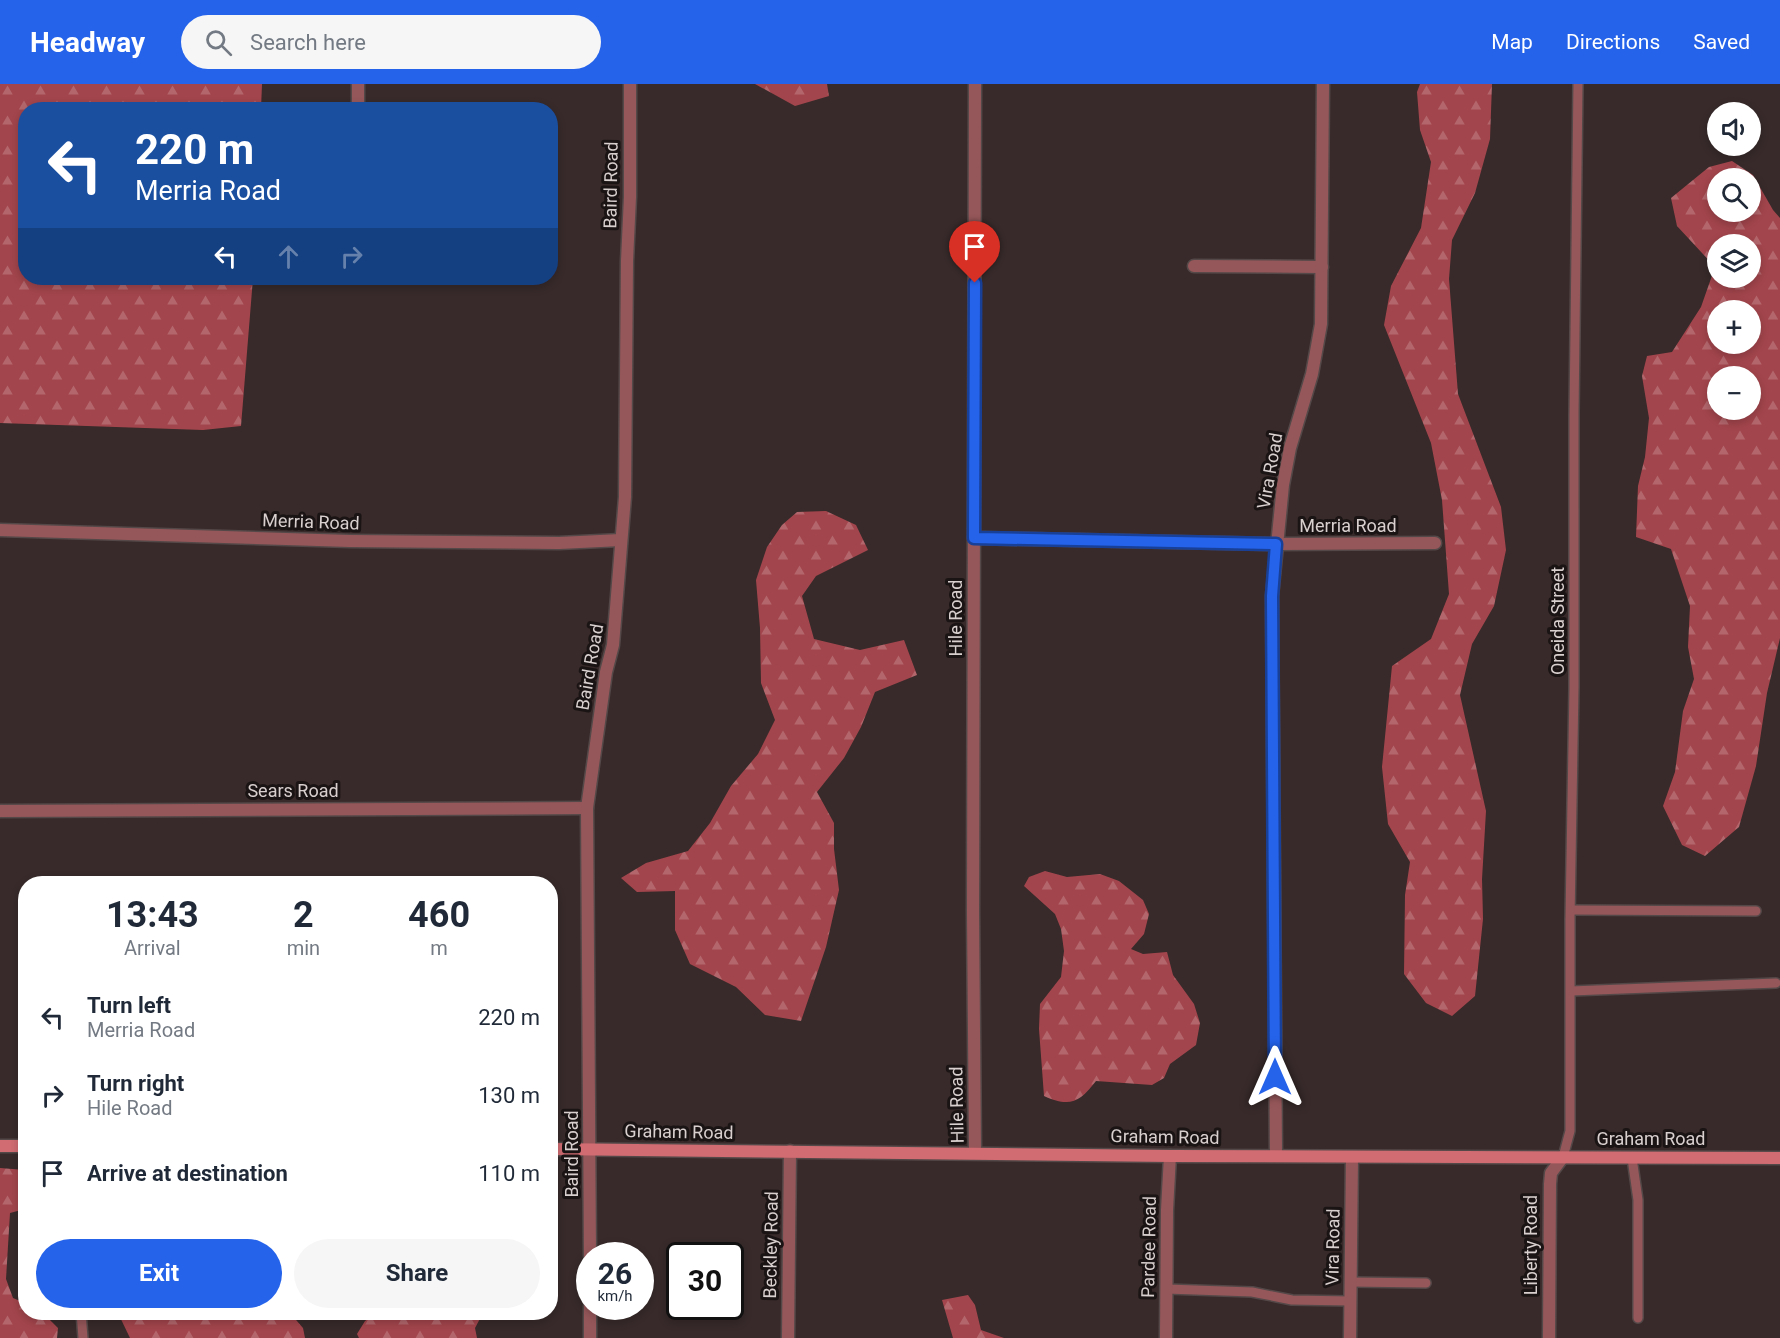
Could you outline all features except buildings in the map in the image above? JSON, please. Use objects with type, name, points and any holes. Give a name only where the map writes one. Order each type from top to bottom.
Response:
[{"type":"main road","points":[[0,1146],[18,1146]]},
{"type":"main road","name":"Graham Road","points":[[558,1149],[1170,1156],[1780,1158]]},
{"type":"street","points":[[358,84],[358,102]]},
{"type":"street","name":"Baird Road","points":[[590,1242],[587,808],[606,672],[613,645],[625,497],[630,84]]},
{"type":"street","name":"Hile Road","points":[[975,84],[973,910],[975,1153]]},
{"type":"street","name":"Vira Road","points":[[1276,1155],[1272,596],[1283,485],[1290,448],[1317,349],[1321,324],[1323,84]]},
{"type":"street","points":[[1194,266],[1322,267]]},
{"type":"street","name":"Merria Road","points":[[0,530],[350,541],[559,543],[621,540]]},
{"type":"street","name":"Merria Road","points":[[974,538],[1276,544],[1435,543]]},
{"type":"street","name":"Sears Road","points":[[0,811],[587,808]]},
{"type":"street","name":"Beckley Road","points":[[788,1338],[790,1151]]},
{"type":"street","name":"Pardee Road","points":[[1166,1338],[1167,1210],[1170,1156]]},
{"type":"street","name":"Vira Road","points":[[1350,1338],[1352,1156]]},
{"type":"street","name":"Liberty Road","points":[[1549,1338],[1550,1184],[1551,1173],[1563,1157]]},
{"type":"street","points":[[590,1320],[590,1338]]},
{"type":"lane","name":"Oneida Street","points":[[1563,1157],[1570,1131],[1578,84]]},
{"type":"lane","points":[[1571,910],[1756,911]]},
{"type":"lane","points":[[1571,990],[1776,983]]},
{"type":"lane","points":[[1632,1158],[1638,1200],[1638,1318]]},
{"type":"lane","points":[[1351,1282],[1426,1283]]},
{"type":"lane","points":[[1167,1289],[1252,1292],[1292,1300],[1350,1301]]},
{"type":"lane","points":[[82,1320],[83,1338]]},
{"type":"green space","points":[[0,84],[262,84],[261,102],[18,102],[18,285],[252,285],[241,426],[203,430],[0,423]]},
{"type":"green space","points":[[755,84],[827,84],[829,96],[795,106]]},
{"type":"green space","points":[[1420,84],[1492,84],[1490,139],[1475,193],[1452,240],[1449,279],[1458,394],[1501,507],[1506,550],[1494,606],[1472,644],[1460,695],[1486,811],[1482,879],[1483,919],[1475,996],[1452,1016],[1426,1003],[1404,974],[1405,895],[1410,862],[1388,824],[1382,767],[1392,666],[1431,639],[1449,594],[1442,500],[1431,443],[1384,325],[1391,286],[1421,228],[1431,162],[1420,130],[1417,92]]},
{"type":"green space","points":[[1732,161],[1742,168],[1708,168]]},
{"type":"green space","points":[[1707,169],[1707,222],[1761,222],[1761,189],[1780,218],[1780,638],[1767,693],[1756,766],[1739,827],[1705,856],[1682,845],[1663,806],[1675,772],[1683,711],[1694,679],[1688,647],[1690,606],[1671,549],[1636,537],[1638,486],[1645,457],[1649,418],[1642,376],[1647,356],[1672,352],[1701,307],[1708,288],[1761,288],[1761,234],[1707,234],[1707,258],[1677,226],[1671,198]]},
{"type":"green space","points":[[826,511],[856,525],[868,550],[816,576],[802,596],[814,639],[860,650],[904,640],[917,675],[875,692],[861,727],[844,758],[817,792],[834,823],[834,849],[839,890],[826,947],[801,1021],[765,1015],[736,987],[690,964],[675,930],[675,891],[637,892],[621,878],[646,863],[688,851],[710,823],[731,786],[758,754],[775,720],[761,683],[756,580],[767,547],[782,525],[797,512]]},
{"type":"green space","points":[[1045,871],[1067,877],[1100,874],[1119,881],[1143,900],[1149,914],[1144,934],[1131,949],[1143,954],[1167,952],[1173,975],[1194,1004],[1200,1023],[1196,1045],[1170,1064],[1164,1078],[1152,1085],[1096,1081],[1085,1094],[1074,1101],[1061,1102],[1044,1096],[1039,1029],[1040,1004],[1061,977],[1064,951],[1061,929],[1055,914],[1024,886],[1029,877]]},
{"type":"green space","points":[[0,1168],[18,1169],[18,1211],[10,1213],[6,1279],[13,1298],[18,1300],[18,1320],[50,1320],[58,1328],[57,1338],[0,1338]]},
{"type":"green space","points":[[968,1295],[975,1305],[981,1330],[1004,1338],[953,1338],[942,1300]]},
{"type":"green space","points":[[121,1320],[296,1320],[303,1328],[305,1338],[130,1338]]},
{"type":"green space","points":[[479,1320],[475,1328],[477,1338],[359,1338],[357,1334],[365,1321]]},
{"type":"route","points":[[975,283],[974,538],[1276,544],[1272,596],[1275,1077]]}]
